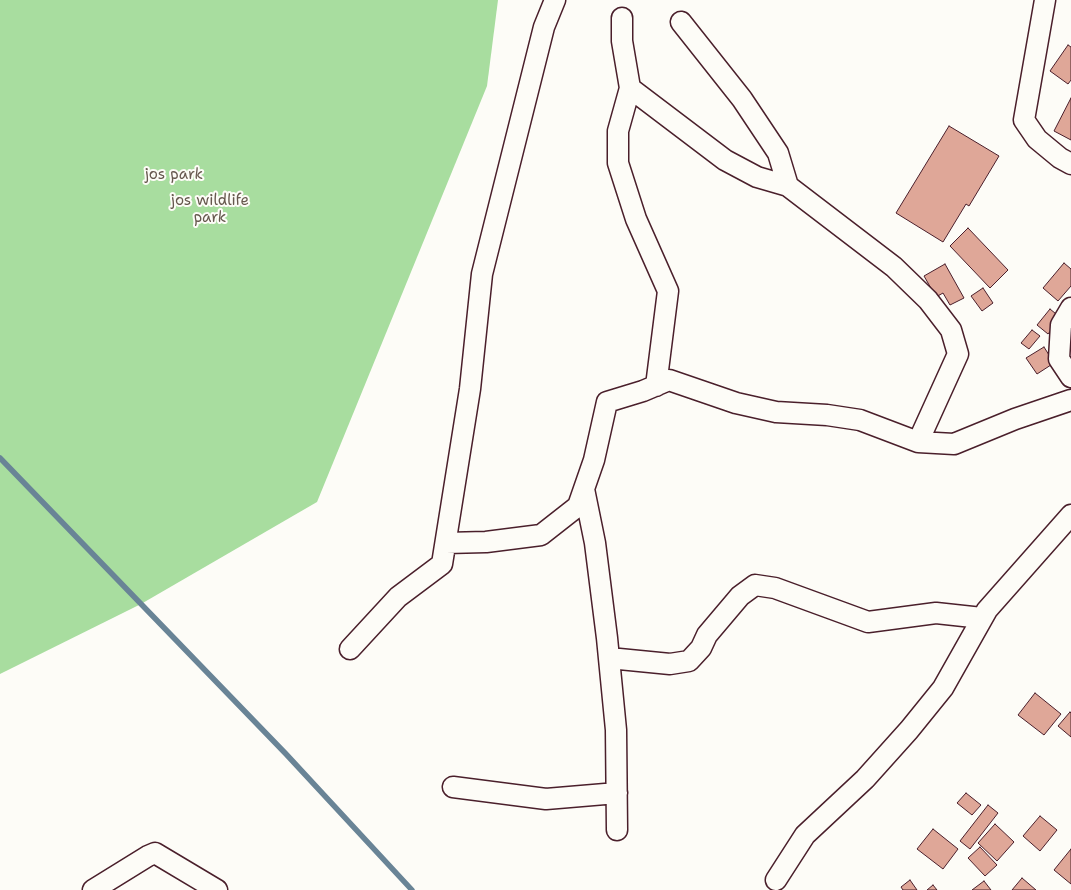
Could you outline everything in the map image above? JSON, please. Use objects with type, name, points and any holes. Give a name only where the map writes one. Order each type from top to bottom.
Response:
[{"type":"street","points":[[350,649],[398,597],[442,564],[470,389],[482,274],[544,27],[555,0]]},
{"type":"street","points":[[1045,0],[1024,120],[1037,139],[1060,158],[1071,164]]},
{"type":"street","points":[[622,18],[622,41],[630,88],[618,132],[618,164],[636,219],[668,291],[656,386]]},
{"type":"street","points":[[681,22],[742,99],[778,153],[788,186]]},
{"type":"street","points":[[630,88],[725,160],[757,177],[788,186],[894,267],[928,300],[951,330],[958,354],[918,442]]},
{"type":"street","points":[[1071,308],[1061,325],[1059,359],[1071,377]]},
{"type":"street","points":[[446,543],[486,542],[541,535],[578,506],[594,460],[607,402],[656,386],[669,380],[736,403],[776,412],[826,415],[860,420],[918,442],[954,444],[1015,419],[1071,400]]},
{"type":"street","points":[[584,489],[595,543],[616,730],[617,830]]},
{"type":"street","points":[[776,880],[805,835],[865,779],[909,730],[943,688],[987,610],[1071,514]]},
{"type":"street","points":[[609,658],[670,664],[689,662],[701,648],[707,635],[740,596],[755,585],[774,588],[868,622],[936,613],[982,618]]},
{"type":"street","points":[[453,787],[546,799],[617,793]]},
{"type":"street","points":[[93,890],[155,853],[217,890]]},
{"type":"green space","name":"jos wildlife park","points":[[0,0],[498,0],[487,86],[317,502],[141,604],[0,674]]},
{"type":"building","points":[[1068,45],[1071,47],[1071,80],[1068,84],[1050,71]]},
{"type":"building","points":[[1071,98],[1071,140],[1054,131]]},
{"type":"building","points":[[949,126],[999,156],[969,206],[966,204],[943,242],[896,213]]},
{"type":"building","points":[[968,228],[1008,270],[990,288],[950,246]]},
{"type":"building","points":[[1064,263],[1071,269],[1071,286],[1058,301],[1043,288]]},
{"type":"building","points":[[945,264],[964,298],[950,305],[943,293],[936,297],[924,276]]},
{"type":"building","points":[[983,288],[993,303],[982,311],[971,296]]},
{"type":"building","points":[[1050,309],[1061,318],[1048,334],[1037,325]]},
{"type":"building","points":[[1032,330],[1040,336],[1029,349],[1021,343]]},
{"type":"building","points":[[1044,347],[1054,363],[1037,374],[1026,358]]},
{"type":"building","points":[[1035,693],[1061,714],[1044,735],[1018,715]]},
{"type":"building","points":[[1070,712],[1071,713],[1071,737],[1058,726]]},
{"type":"building","points":[[966,793],[981,805],[972,815],[957,803]]},
{"type":"building","points":[[988,805],[998,813],[970,849],[960,841]]},
{"type":"building","points":[[1040,816],[1057,830],[1040,851],[1023,836]]},
{"type":"building","points":[[995,824],[1014,842],[997,861],[978,843]]},
{"type":"building","points":[[933,829],[958,849],[943,869],[917,849]]},
{"type":"building","points":[[980,847],[997,865],[985,876],[968,858]]},
{"type":"building","points":[[1071,849],[1071,884],[1054,870]]},
{"type":"building","points":[[1022,878],[1036,890],[1012,890]]},
{"type":"building","points":[[910,880],[917,890],[903,890],[901,887]]},
{"type":"building","points":[[984,881],[991,890],[972,890]]},
{"type":"building","points":[[933,885],[937,890],[927,890]]},
{"type":"waterway","points":[[0,458],[286,754],[412,890]]},
{"type":"park label","name":"jos park","points":[[174,175]]}]
